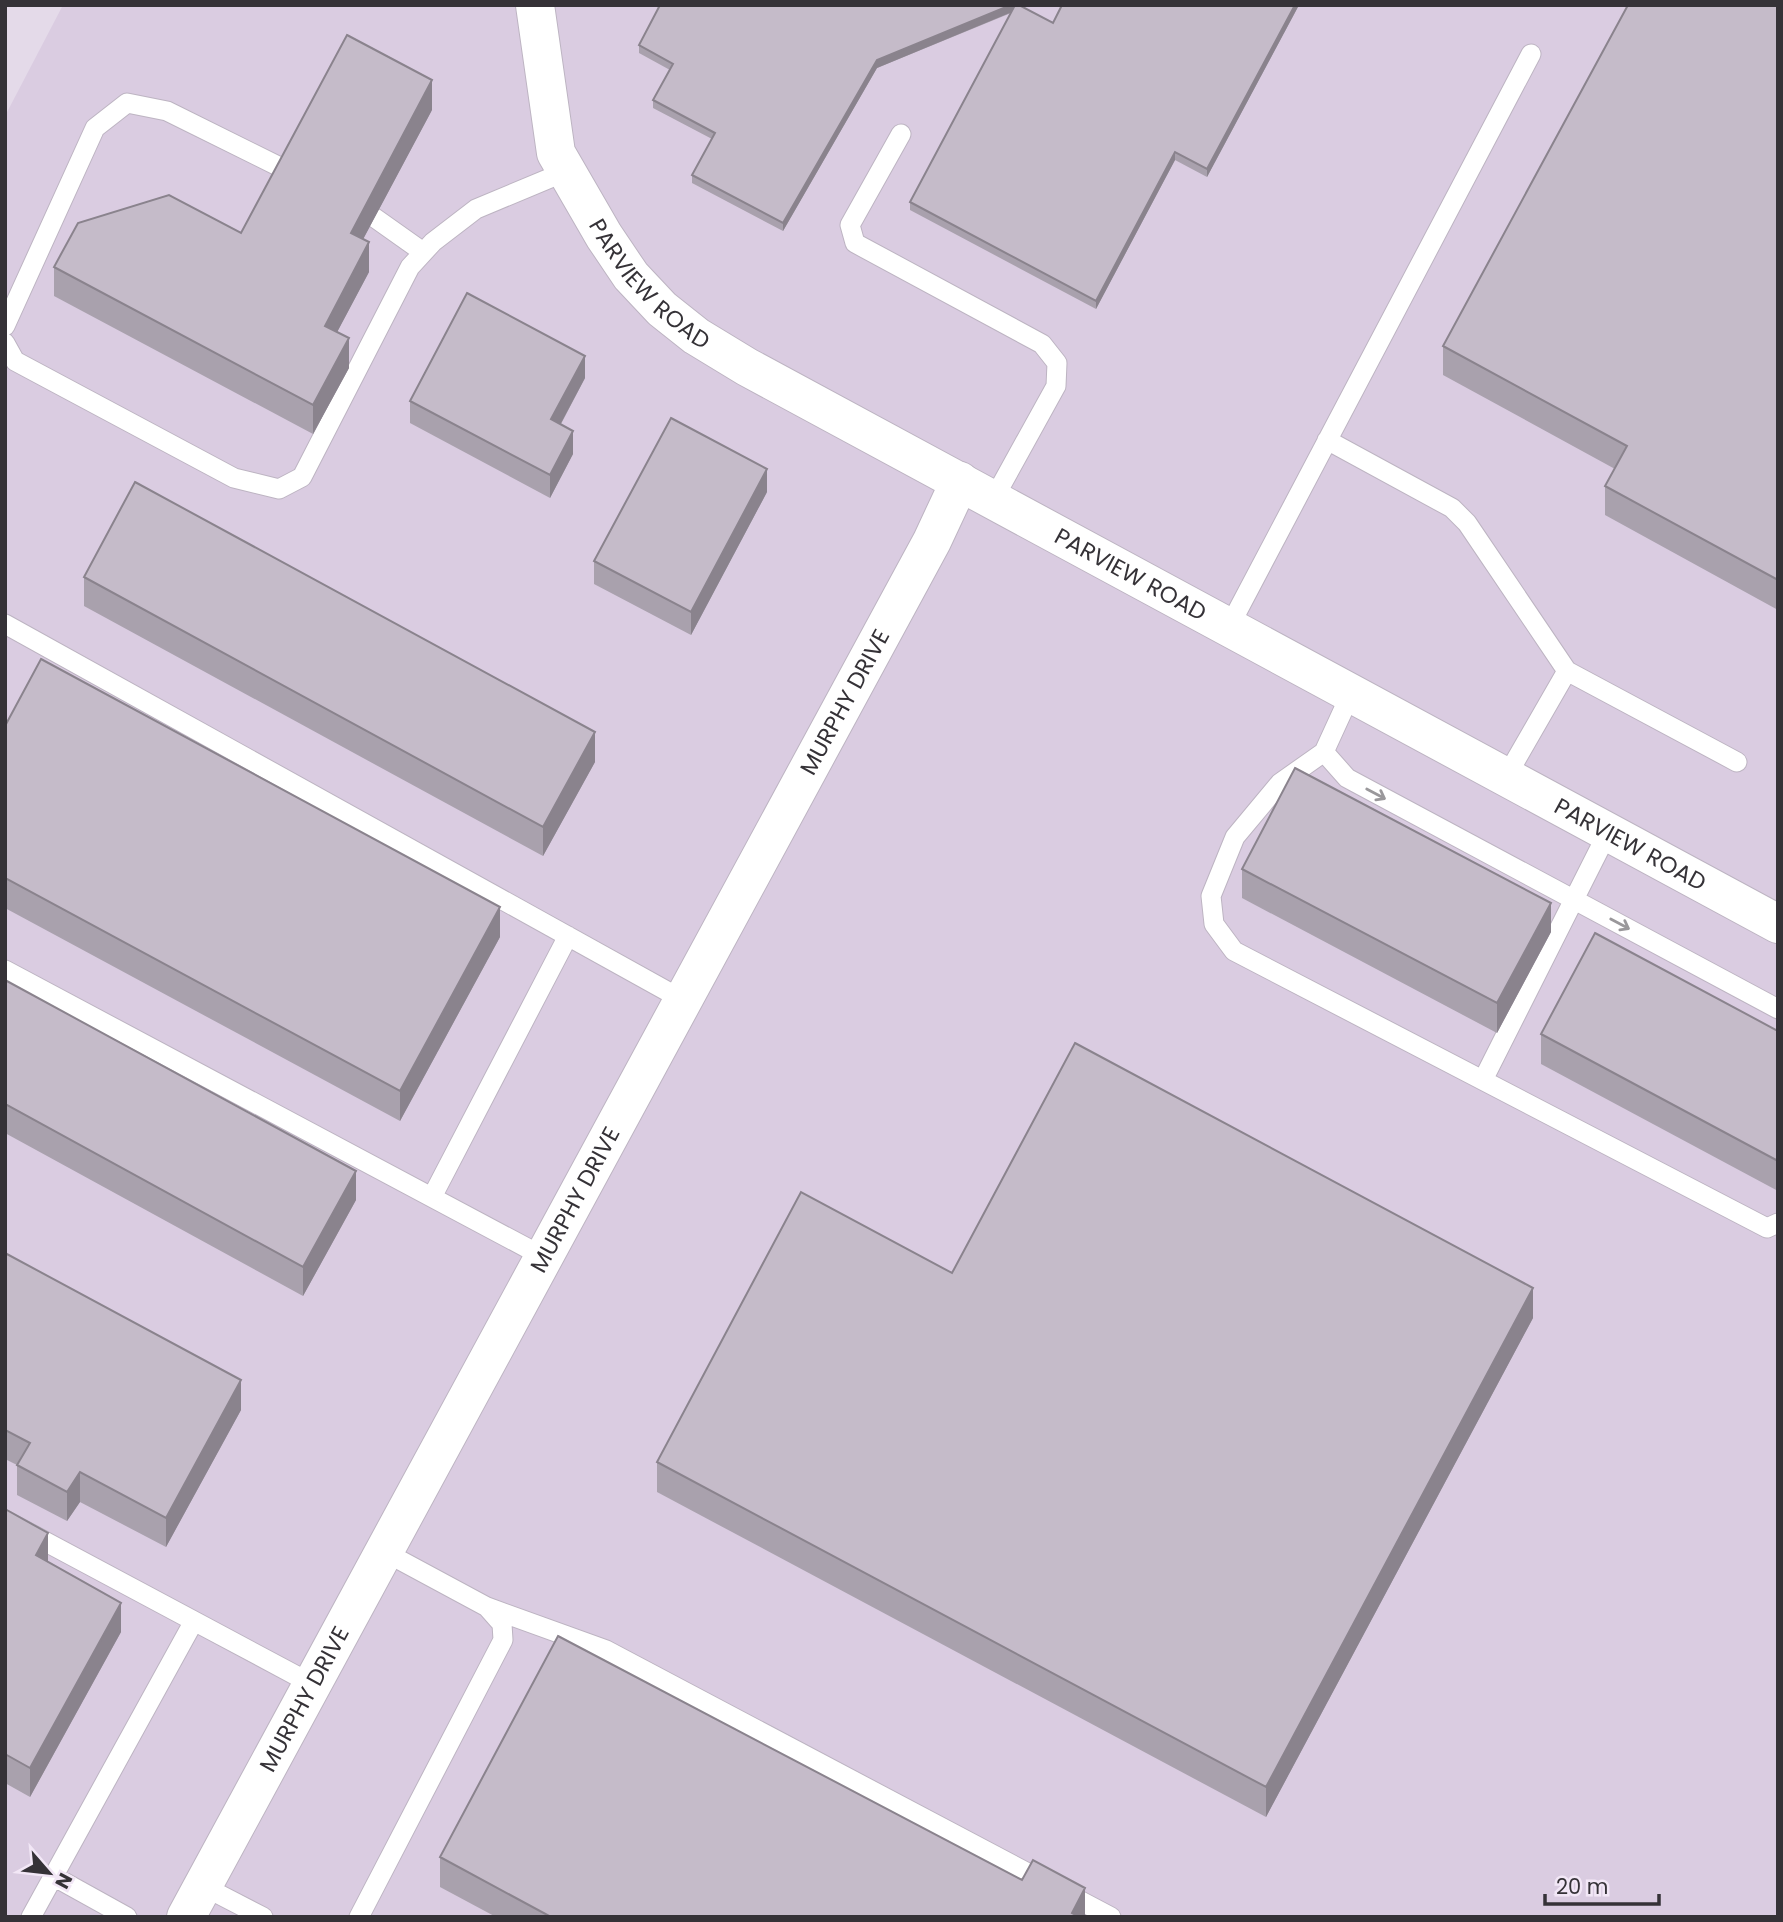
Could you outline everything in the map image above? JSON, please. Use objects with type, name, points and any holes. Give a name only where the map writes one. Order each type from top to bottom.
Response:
[{"type":"street","points":[[535,5],[561,159]]},
{"type":"street","name":"PARVIEW ROAD","points":[[561,159],[631,276],[662,309],[696,336],[993,500],[1778,924]]},
{"type":"street","name":"MURPHY DRIVE","points":[[194,1901],[932,541],[960,481]]},
{"type":"lane","points":[[1229,627],[1531,54]]},
{"type":"lane","points":[[5,326],[95,128],[127,103],[167,111],[289,172]]},
{"type":"lane","points":[[901,134],[850,225],[855,243],[1042,344],[1057,363],[1056,386],[993,500]]},
{"type":"lane","points":[[5,343],[15,361],[27,368],[234,478],[279,489],[302,477],[410,267],[423,252],[476,209],[561,159]]},
{"type":"lane","points":[[375,218],[423,252]]},
{"type":"lane","points":[[1327,440],[1452,508],[1466,523],[1567,671],[1737,762]]},
{"type":"lane","points":[[5,624],[683,1000]]},
{"type":"lane","points":[[1506,777],[1567,671]]},
{"type":"lane","points":[[1351,693],[1324,752],[1280,783],[1235,837],[1211,896],[1213,924],[1234,951],[1768,1228],[1778,1223]]},
{"type":"lane","points":[[1324,752],[1347,778],[1778,1009]]},
{"type":"lane","points":[[1483,1080],[1608,832]]},
{"type":"lane","points":[[432,1197],[568,936]]},
{"type":"lane","points":[[5,970],[544,1257]]},
{"type":"lane","points":[[5,1520],[312,1684]]},
{"type":"lane","points":[[383,1551],[487,1607],[606,1650],[1111,1917]]},
{"type":"lane","points":[[359,1917],[503,1640],[502,1624],[487,1607]]},
{"type":"lane","points":[[31,1917],[194,1621]]},
{"type":"lane","points":[[53,1876],[127,1917]]},
{"type":"lane","points":[[194,1901],[262,1917]]},
{"type":"shaded area","points":[[63,5],[1778,5],[1778,1917],[5,1917],[5,116]]},
{"type":"building","points":[[660,5],[1011,5],[877,60],[783,223],[692,175],[715,133],[653,100],[673,64],[639,45]]},
{"type":"building","points":[[1015,5],[1053,23],[1062,5],[1295,5],[1207,169],[1175,152],[1096,301],[910,202]]},
{"type":"building","points":[[1628,5],[1778,5],[1778,580],[1605,486],[1627,446],[1443,346]]},
{"type":"building","points":[[347,35],[432,80],[351,233],[369,242],[325,326],[349,338],[313,405],[54,267],[78,223],[169,195],[241,233]]},
{"type":"building","points":[[467,293],[585,356],[551,419],[573,431],[550,475],[410,401]]},
{"type":"building","points":[[671,418],[767,469],[691,612],[594,561]]},
{"type":"building","points":[[135,482],[595,732],[543,827],[84,577]]},
{"type":"building","points":[[41,659],[500,907],[400,1091],[5,878],[5,726]]},
{"type":"building","points":[[1295,768],[1551,903],[1497,1003],[1242,869]]},
{"type":"building","points":[[1595,933],[1778,1031],[1778,1161],[1541,1034]]},
{"type":"building","points":[[5,980],[356,1171],[303,1267],[5,1104]]},
{"type":"building","points":[[1075,1043],[1533,1288],[1266,1787],[657,1462],[801,1192],[952,1273]]},
{"type":"building","points":[[5,1253],[241,1380],[166,1518],[80,1472],[67,1492],[17,1465],[30,1443],[5,1430]]},
{"type":"building","points":[[5,1509],[48,1533],[36,1555],[121,1603],[30,1768],[5,1754]]},
{"type":"building","points":[[558,1636],[1022,1880],[1033,1860],[1085,1888],[1072,1913],[1080,1917],[551,1917],[440,1857]]}]
